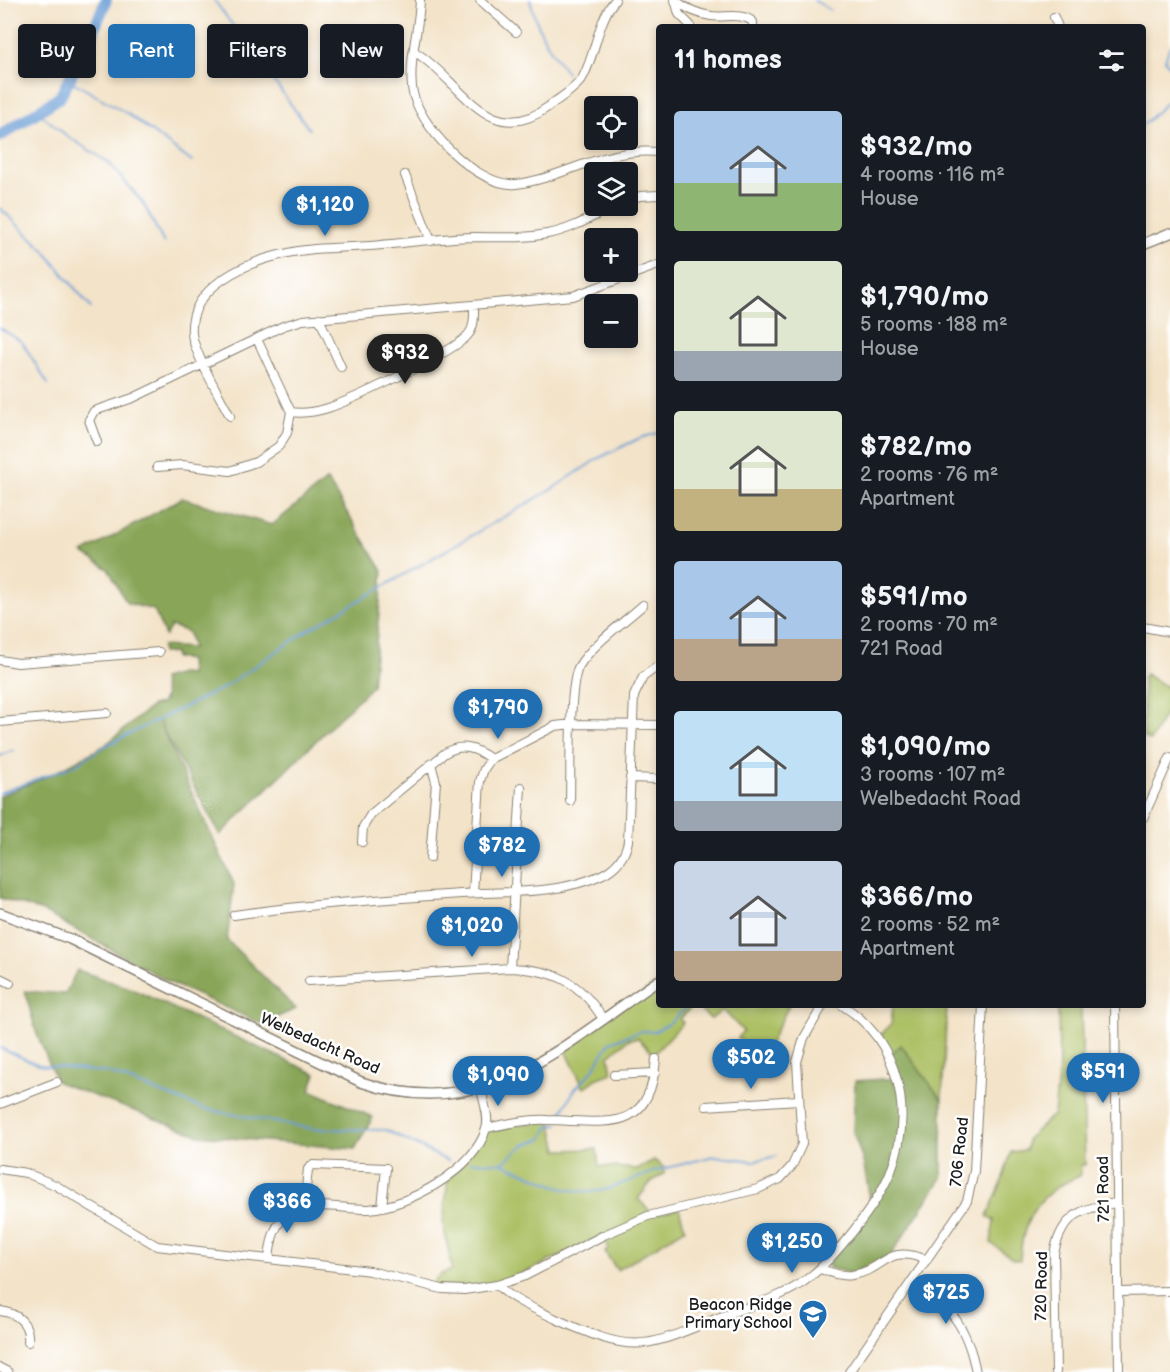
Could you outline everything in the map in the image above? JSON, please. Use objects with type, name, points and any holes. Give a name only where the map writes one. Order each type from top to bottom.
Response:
[{"type":"street","points":[[420,0],[412,88],[419,111],[465,164],[491,180],[516,183],[606,157],[633,152],[656,152]]},
{"type":"street","points":[[480,0],[516,32]]},
{"type":"street","points":[[415,52],[486,115],[504,121],[522,121],[540,112],[583,76],[603,21],[615,0]]},
{"type":"street","points":[[675,0],[679,14],[689,24]]},
{"type":"street","points":[[675,0],[690,10],[709,16],[747,17],[753,24]]},
{"type":"street","points":[[1054,17],[1057,24]]},
{"type":"street","points":[[405,174],[431,241]]},
{"type":"street","points":[[638,197],[656,195]]},
{"type":"street","points":[[230,416],[194,342],[194,317],[206,294],[224,279],[262,261],[287,253],[474,237],[508,239],[548,234],[595,216]]},
{"type":"street","points":[[1146,243],[1170,233]]},
{"type":"street","points":[[97,442],[89,420],[94,411],[134,398],[283,326],[319,318],[573,296],[656,266]]},
{"type":"street","points":[[291,412],[301,414],[326,409],[447,351],[470,333],[474,306]]},
{"type":"street","points":[[319,318],[340,366]]},
{"type":"street","points":[[157,467],[182,465],[222,471],[241,469],[279,446],[287,433],[291,412],[257,339]]},
{"type":"street","points":[[570,801],[574,683],[578,667],[643,605]]},
{"type":"street","points":[[1146,628],[1170,632]]},
{"type":"street","points":[[0,660],[18,663],[159,652]]},
{"type":"street","points":[[234,915],[299,905],[514,892],[589,880],[614,868],[625,852],[628,841],[632,703],[638,684],[647,673],[656,667]]},
{"type":"street","points":[[0,723],[79,719],[107,713]]},
{"type":"street","points":[[472,893],[480,782],[490,759],[549,729],[572,724],[656,725]]},
{"type":"street","points":[[362,842],[363,827],[371,814],[449,750],[460,747],[473,748],[490,759]]},
{"type":"street","points":[[1146,811],[1170,758]]},
{"type":"street","points":[[430,858],[436,786],[431,764]]},
{"type":"street","points":[[630,778],[656,779]]},
{"type":"street","points":[[510,968],[521,787]]},
{"type":"street","name":"Welbedacht Road","points":[[0,913],[70,939],[171,991],[368,1084],[424,1095],[481,1089],[526,1071],[656,982]]},
{"type":"street","points":[[309,981],[510,968],[535,969],[564,978],[585,993],[603,1018]]},
{"type":"street","points":[[0,978],[10,983]]},
{"type":"street","points":[[0,1169],[26,1173],[55,1185],[157,1246],[370,1271],[442,1289],[464,1290],[497,1285],[525,1276],[604,1235],[648,1216],[775,1183],[788,1171],[799,1154],[802,1131],[796,1068],[800,1048],[821,1008]]},
{"type":"street","points":[[497,1285],[515,1300],[601,1339],[618,1344],[639,1345],[668,1339],[780,1296],[820,1269],[849,1236],[888,1177],[898,1140],[900,1090],[893,1061],[869,1026],[846,1008]]},
{"type":"street","name":"706 Road","points":[[849,1372],[967,1201],[973,1183],[982,1008]]},
{"type":"street","name":"721 Road","points":[[1115,1008],[1119,1372]]},
{"type":"street","points":[[487,1128],[529,1120],[586,1122],[626,1118],[634,1114],[645,1102],[655,1073],[656,1059]]},
{"type":"street","points":[[614,1075],[655,1073]]},
{"type":"street","points":[[0,1104],[57,1082]]},
{"type":"street","points":[[269,1259],[271,1241],[277,1226],[289,1213],[304,1207],[382,1207],[422,1194],[449,1176],[471,1152],[487,1128],[481,1089]]},
{"type":"street","points":[[706,1107],[799,1100]]},
{"type":"street","points":[[304,1207],[308,1169],[313,1165],[386,1168],[382,1207]]},
{"type":"street","name":"720 Road","points":[[1056,1372],[1054,1254],[1059,1235],[1079,1212],[1094,1205],[1117,1203]]},
{"type":"street","points":[[820,1269],[838,1275],[851,1275],[901,1252],[927,1260]]},
{"type":"street","points":[[912,1281],[938,1298],[955,1316],[967,1339],[976,1372]]},
{"type":"street","points":[[1118,1292],[1170,1292]]},
{"type":"street","points":[[0,1311],[16,1315],[25,1324],[28,1342]]},
{"type":"street","points":[[0,1368],[8,1372]]},
{"type":"green space","points":[[327,480],[383,571],[372,686],[220,835],[159,722],[234,884],[227,940],[296,1009],[262,1024],[173,984],[42,911],[0,898],[0,796],[54,773],[104,746],[152,706],[161,704],[165,697],[162,679],[181,674],[190,675],[189,660],[175,658],[174,653],[162,653],[162,646],[193,648],[188,632],[171,626],[165,636],[154,610],[127,603],[108,569],[83,553],[182,498],[272,525]]},
{"type":"green space","points":[[1146,675],[1170,689],[1170,706],[1150,741],[1146,739]]},
{"type":"green space","points":[[77,970],[130,988],[316,1074],[310,1090],[373,1117],[355,1149],[198,1135],[57,1082],[36,1032],[25,991],[65,994]]},
{"type":"green space","points":[[656,984],[656,1008],[690,1008],[680,1019],[683,1023],[654,1054],[638,1038],[629,1039],[609,1056],[612,1073],[598,1078],[584,1088],[564,1047]]},
{"type":"green space","points":[[698,1008],[788,1008],[766,1051],[752,1049],[738,1038],[743,1031],[723,1010],[711,1019]]},
{"type":"green space","points":[[893,1008],[947,1008],[942,1100],[901,1046],[890,1055],[878,1038],[891,1024]]},
{"type":"green space","points":[[1058,1008],[1081,1008],[1085,1165],[1081,1165],[1080,1176],[1054,1189],[1036,1208],[1029,1218],[1025,1231],[1020,1260],[1013,1259],[991,1243],[994,1220],[987,1216],[1001,1184],[1011,1152],[1026,1150],[1027,1139],[1054,1114],[1059,1067]]},
{"type":"green space","points":[[901,1045],[942,1100],[942,1178],[891,1255],[851,1274],[829,1268],[828,1264],[871,1205],[863,1161],[853,1132],[855,1081],[897,1078],[890,1055]]},
{"type":"green space","points":[[551,1121],[558,1150],[597,1149],[599,1166],[637,1169],[654,1160],[663,1167],[664,1174],[651,1182],[638,1199],[654,1215],[679,1208],[685,1229],[617,1270],[605,1252],[609,1248],[602,1236],[497,1286],[432,1287],[437,1278],[452,1270],[443,1222],[448,1178],[460,1167],[487,1128]]},
{"type":"waterway","points":[[0,136],[60,97],[91,37],[106,0]]},
{"type":"waterway","points":[[214,0],[309,129]]},
{"type":"waterway","points":[[530,0],[544,39],[567,73]]},
{"type":"waterway","points":[[814,0],[830,10]]},
{"type":"waterway","points":[[1170,46],[1165,60],[1170,67]]},
{"type":"waterway","points":[[69,80],[128,114],[192,162]]},
{"type":"waterway","points":[[1146,122],[1170,99]]},
{"type":"waterway","points":[[37,111],[67,136],[108,162],[143,203],[164,243]]},
{"type":"waterway","points":[[0,208],[44,250],[91,308]]},
{"type":"waterway","points":[[0,328],[22,342],[48,384]]},
{"type":"waterway","points":[[0,793],[75,765],[105,746],[223,688],[308,630],[549,491],[597,459],[640,438],[656,434]]},
{"type":"waterway","points":[[0,756],[14,750]]},
{"type":"waterway","points":[[560,1115],[575,1089],[592,1071],[610,1042],[641,1031],[656,1031],[671,1022],[685,1008]]},
{"type":"waterway","points":[[0,1048],[39,1065],[109,1073],[204,1109],[313,1129],[386,1130],[448,1161]]},
{"type":"waterway","points":[[471,1162],[502,1163],[524,1145],[542,1139],[548,1127],[558,1124]]},
{"type":"waterway","points":[[502,1163],[563,1189],[591,1192],[605,1190],[656,1171],[714,1156],[754,1161],[777,1156]]},
{"type":"place","name":"Beacon Ridge Primary School","points":[[813,1340]]}]
